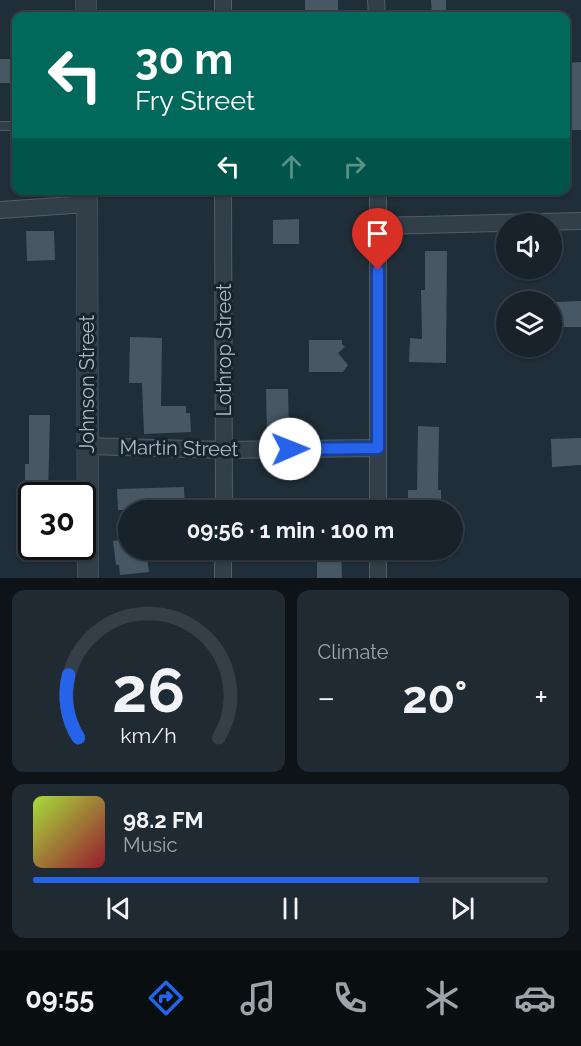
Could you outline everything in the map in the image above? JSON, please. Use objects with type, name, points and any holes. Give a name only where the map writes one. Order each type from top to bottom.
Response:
[{"type":"street","name":"Lothrop Street","points":[[223,195],[224,500]]},
{"type":"street","points":[[378,195],[378,500]]},
{"type":"street","points":[[0,210],[87,197]]},
{"type":"street","name":"Johnson Street","points":[[87,197],[88,578]]},
{"type":"street","points":[[378,226],[581,221]]},
{"type":"street","name":"Martin Street","points":[[87,446],[224,450],[378,448]]},
{"type":"street","points":[[223,578],[224,560]]},
{"type":"street","points":[[378,560],[378,578]]},
{"type":"building","points":[[305,0],[338,0],[338,12],[305,12]]},
{"type":"building","points":[[431,0],[446,0],[446,12],[432,12]]},
{"type":"building","points":[[0,59],[12,59],[12,83],[0,83]]},
{"type":"building","points":[[581,62],[581,130],[570,130],[570,63]]},
{"type":"building","points":[[299,219],[299,244],[273,244],[273,220]]},
{"type":"building","points":[[26,231],[54,231],[55,260],[27,261]]},
{"type":"building","points":[[425,251],[447,251],[446,363],[409,362],[410,338],[422,339],[421,290],[425,290]]},
{"type":"building","points":[[581,301],[581,327],[562,327],[562,302]]},
{"type":"building","points":[[130,337],[162,338],[161,406],[186,406],[186,413],[190,413],[191,432],[144,434],[142,383],[129,383]]},
{"type":"building","points":[[309,340],[342,340],[345,347],[338,353],[348,365],[343,372],[309,372]]},
{"type":"building","points":[[266,389],[288,389],[289,432],[267,432]]},
{"type":"building","points":[[29,415],[50,415],[48,482],[25,482],[25,464],[29,464]]},
{"type":"building","points":[[418,426],[439,427],[438,490],[441,490],[441,500],[408,500],[408,490],[417,490]]},
{"type":"building","points":[[581,438],[581,465],[552,467],[551,439]]},
{"type":"building","points":[[184,487],[185,500],[118,500],[118,510],[117,489]]},
{"type":"building","points":[[118,540],[118,560],[147,560],[149,572],[120,575],[119,565],[116,565],[113,541]]},
{"type":"building","points":[[317,560],[341,560],[342,578],[317,578]]},
{"type":"route","points":[[290,449],[378,448],[378,270]]}]
